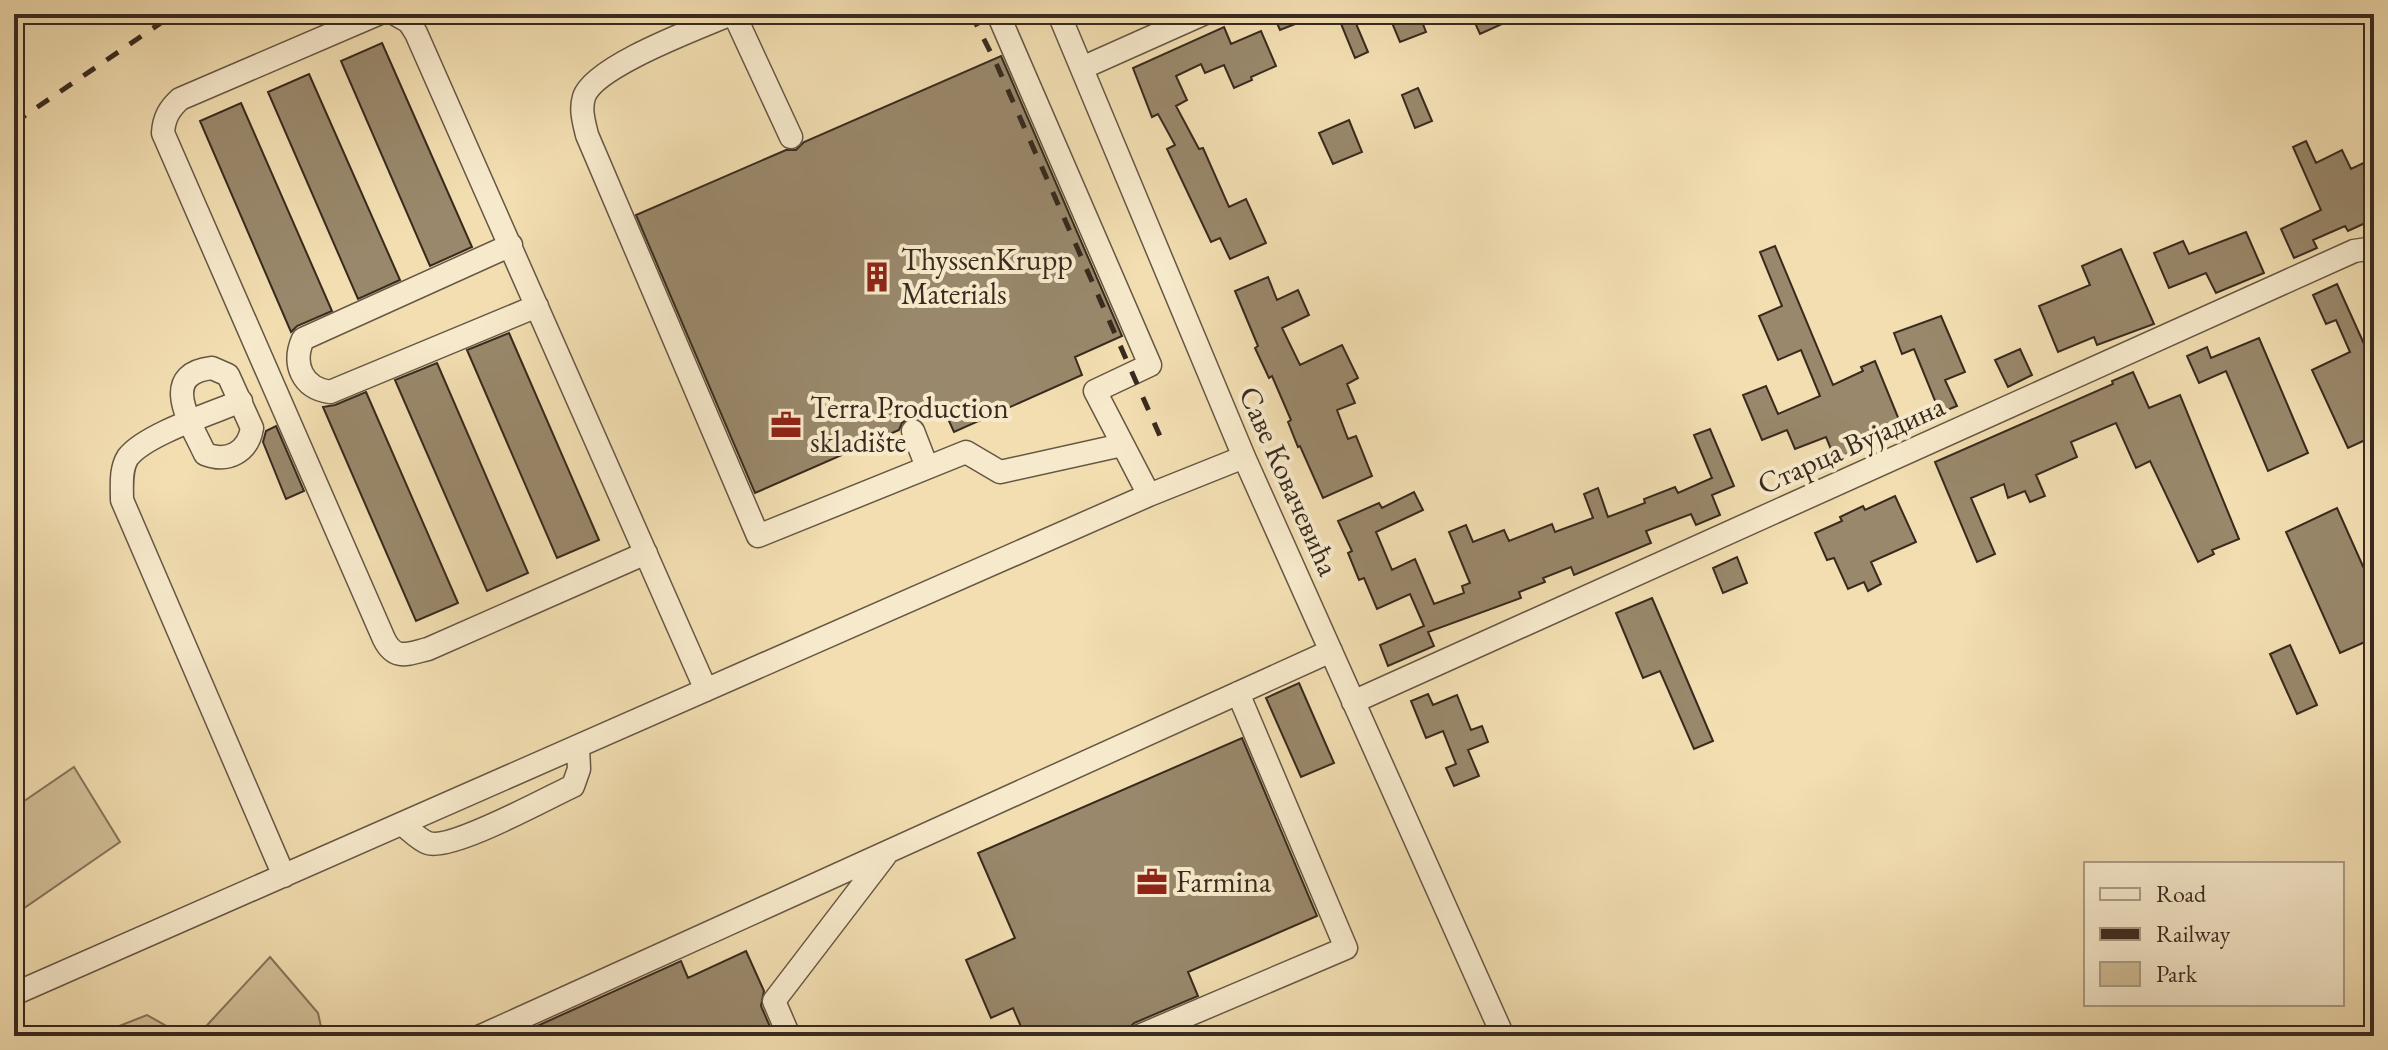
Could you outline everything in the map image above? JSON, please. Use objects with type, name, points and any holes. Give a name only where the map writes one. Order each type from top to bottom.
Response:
[{"type":"street","points":[[378,14],[180,99],[170,108],[163,133],[384,639],[390,650],[398,654],[428,649],[646,553]]},
{"type":"street","points":[[395,14],[409,22],[416,33],[706,690]]},
{"type":"street","points":[[791,137],[732,14],[618,65],[600,77],[584,95],[582,113],[587,135],[758,536],[966,452],[1000,472],[1122,445]]},
{"type":"street","points":[[998,14],[1150,365],[1095,391],[1149,495]]},
{"type":"street","name":"Саве Ковачевића","points":[[1059,14],[1244,457],[1503,1036]]},
{"type":"street","points":[[1082,68],[1203,14]]},
{"type":"street","points":[[511,245],[303,339],[298,351],[298,366],[303,378],[313,387],[330,392],[537,306]]},
{"type":"street","name":"Старца Вујадина","points":[[1353,702],[2354,251],[2374,248]]},
{"type":"street","points":[[212,368],[228,375],[252,428],[240,452],[220,458],[205,454],[190,423],[180,398],[182,386],[189,376],[200,369],[212,368]]},
{"type":"street","points":[[241,401],[149,440],[127,458],[121,479],[122,500],[284,876]]},
{"type":"street","points":[[913,431],[927,467]]},
{"type":"street","points":[[14,994],[1149,495],[1244,457]]},
{"type":"street","points":[[481,1036],[1331,651]]},
{"type":"street","points":[[1139,1036],[1346,948],[1238,693]]},
{"type":"street","points":[[402,824],[428,843],[442,844],[463,838],[573,786],[579,769],[578,747]]},
{"type":"street","points":[[789,1036],[774,1001],[888,852]]},
{"type":"green space","points":[[74,767],[120,842],[14,915],[14,808]]},
{"type":"green space","points":[[270,957],[318,1013],[323,1036],[197,1036]]},
{"type":"green space","points":[[147,1015],[184,1036],[94,1036]]},
{"type":"building","points":[[1273,14],[1318,14],[1318,15],[1280,30]]},
{"type":"building","points":[[1337,14],[1352,14],[1368,52],[1355,58]]},
{"type":"building","points":[[1400,14],[1419,14],[1426,32],[1400,42],[1390,18]]},
{"type":"building","points":[[1471,14],[1497,14],[1502,24],[1480,34]]},
{"type":"building","points":[[1224,27],[1231,44],[1261,31],[1276,66],[1234,88],[1224,65],[1205,73],[1201,64],[1176,76],[1187,100],[1176,106],[1199,149],[1203,148],[1229,207],[1246,199],[1266,243],[1230,259],[1220,238],[1211,242],[1167,149],[1175,145],[1158,114],[1152,117],[1133,68]]},
{"type":"building","points":[[382,43],[472,247],[430,266],[341,61]]},
{"type":"building","name":"ThyssenKrupp Materials","points":[[1001,56],[1122,336],[1075,357],[1082,375],[954,432],[944,410],[922,420],[909,418],[899,430],[755,493],[636,215],[786,150],[796,150],[804,142]]},
{"type":"building","points":[[309,74],[400,280],[358,299],[268,92]]},
{"type":"building","points":[[1418,88],[1432,121],[1415,128],[1402,95]]},
{"type":"building","points":[[241,103],[332,311],[297,326],[291,332],[200,121]]},
{"type":"building","points":[[1349,120],[1362,152],[1333,164],[1319,133]]},
{"type":"building","points":[[2306,141],[2316,163],[2342,150],[2351,169],[2374,158],[2374,219],[2348,231],[2345,226],[2313,240],[2317,248],[2294,258],[2281,229],[2321,210],[2293,147]]},
{"type":"building","points":[[2246,232],[2264,273],[2216,293],[2206,273],[2169,288],[2154,253],[2183,241],[2189,254]]},
{"type":"building","points":[[1775,246],[1833,385],[1863,371],[1861,367],[1875,361],[1904,432],[1835,459],[1826,437],[1795,449],[1787,430],[1762,440],[1743,395],[1766,386],[1778,414],[1820,396],[1801,350],[1778,360],[1759,316],[1782,306],[1760,252]]},
{"type":"building","points":[[2121,249],[2154,324],[2097,345],[2094,337],[2058,352],[2039,306],[2090,285],[2082,266]]},
{"type":"building","points":[[1268,277],[1277,300],[1298,290],[1309,315],[1282,328],[1300,365],[1342,345],[1358,378],[1347,384],[1355,403],[1337,410],[1348,439],[1356,436],[1372,476],[1323,498],[1298,447],[1288,422],[1291,420],[1272,376],[1269,378],[1255,348],[1258,346],[1235,291]]},
{"type":"building","points":[[2337,284],[2374,366],[2374,436],[2348,448],[2312,370],[2350,352],[2336,320],[2326,324],[2313,295]]},
{"type":"building","points":[[1941,316],[1965,372],[1945,380],[1957,406],[1940,413],[1914,349],[1902,354],[1894,333]]},
{"type":"building","points":[[509,333],[599,540],[557,558],[467,350]]},
{"type":"building","points":[[2259,338],[2308,453],[2268,471],[2226,371],[2199,383],[2187,356],[2207,347],[2211,358]]},
{"type":"building","points":[[2020,349],[2032,375],[2008,387],[1995,360]]},
{"type":"building","points":[[437,363],[528,573],[487,591],[395,380]]},
{"type":"building","points":[[2133,372],[2149,408],[2180,395],[2239,539],[2212,550],[2214,554],[2198,562],[2150,461],[2136,468],[2116,423],[2071,442],[2077,457],[2036,475],[2045,496],[2030,502],[2025,491],[2008,498],[2004,484],[1971,498],[1995,554],[1977,562],[1935,462],[2113,384],[2112,381]]},
{"type":"building","points":[[366,392],[458,603],[416,621],[323,407]]},
{"type":"building","points":[[276,426],[304,491],[286,499],[263,442],[266,431]]},
{"type":"building","points":[[1710,429],[1734,486],[1712,495],[1720,515],[1696,525],[1691,514],[1646,531],[1651,543],[1574,575],[1571,567],[1543,578],[1545,582],[1519,592],[1521,598],[1428,632],[1434,646],[1388,666],[1380,645],[1424,626],[1410,594],[1377,609],[1364,578],[1359,580],[1348,553],[1352,551],[1338,521],[1379,503],[1382,508],[1414,492],[1423,510],[1376,532],[1392,570],[1415,559],[1434,604],[1464,593],[1462,586],[1470,583],[1449,532],[1466,525],[1473,542],[1504,530],[1509,541],[1552,524],[1555,532],[1593,518],[1584,494],[1598,488],[1608,517],[1675,487],[1678,493],[1712,478],[1694,435]]},
{"type":"building","points":[[1895,496],[1916,542],[1871,562],[1881,584],[1868,591],[1864,582],[1848,589],[1834,558],[1827,560],[1815,533],[1842,521],[1840,517],[1863,506],[1865,510]]},
{"type":"building","points":[[2337,508],[2374,591],[2374,638],[2340,653],[2286,532]]},
{"type":"building","points":[[1737,557],[1747,583],[1723,593],[1713,568]]},
{"type":"building","points":[[1652,598],[1713,741],[1694,749],[1660,671],[1643,678],[1616,613]]},
{"type":"building","points":[[2290,645],[2317,705],[2297,714],[2270,654]]},
{"type":"building","points":[[1299,683],[1334,763],[1301,777],[1266,698]]},
{"type":"building","points":[[1428,694],[1433,705],[1457,695],[1471,730],[1482,726],[1488,742],[1468,750],[1479,776],[1454,786],[1446,768],[1456,764],[1443,731],[1426,738],[1411,701]]},
{"type":"building","name":"Farmina","points":[[1242,738],[1317,916],[1188,972],[1198,996],[1134,1023],[1116,1036],[1025,1036],[1013,1008],[991,1018],[966,960],[1015,938],[978,853]]},
{"type":"building","points":[[746,951],[764,991],[761,1006],[774,1036],[515,1036],[681,961],[688,978]]},
{"type":"railway","points":[[14,17],[20,14]]},
{"type":"railway","points":[[14,123],[174,14]]},
{"type":"railway","points":[[971,14],[996,63],[1163,443]]},
{"type":"place","name":"ThyssenKrupp Materials","points":[[877,277]]},
{"type":"place","name":"Terra Production skladište","points":[[786,425]]},
{"type":"place","name":"Farmina","points":[[1152,882]]}]
